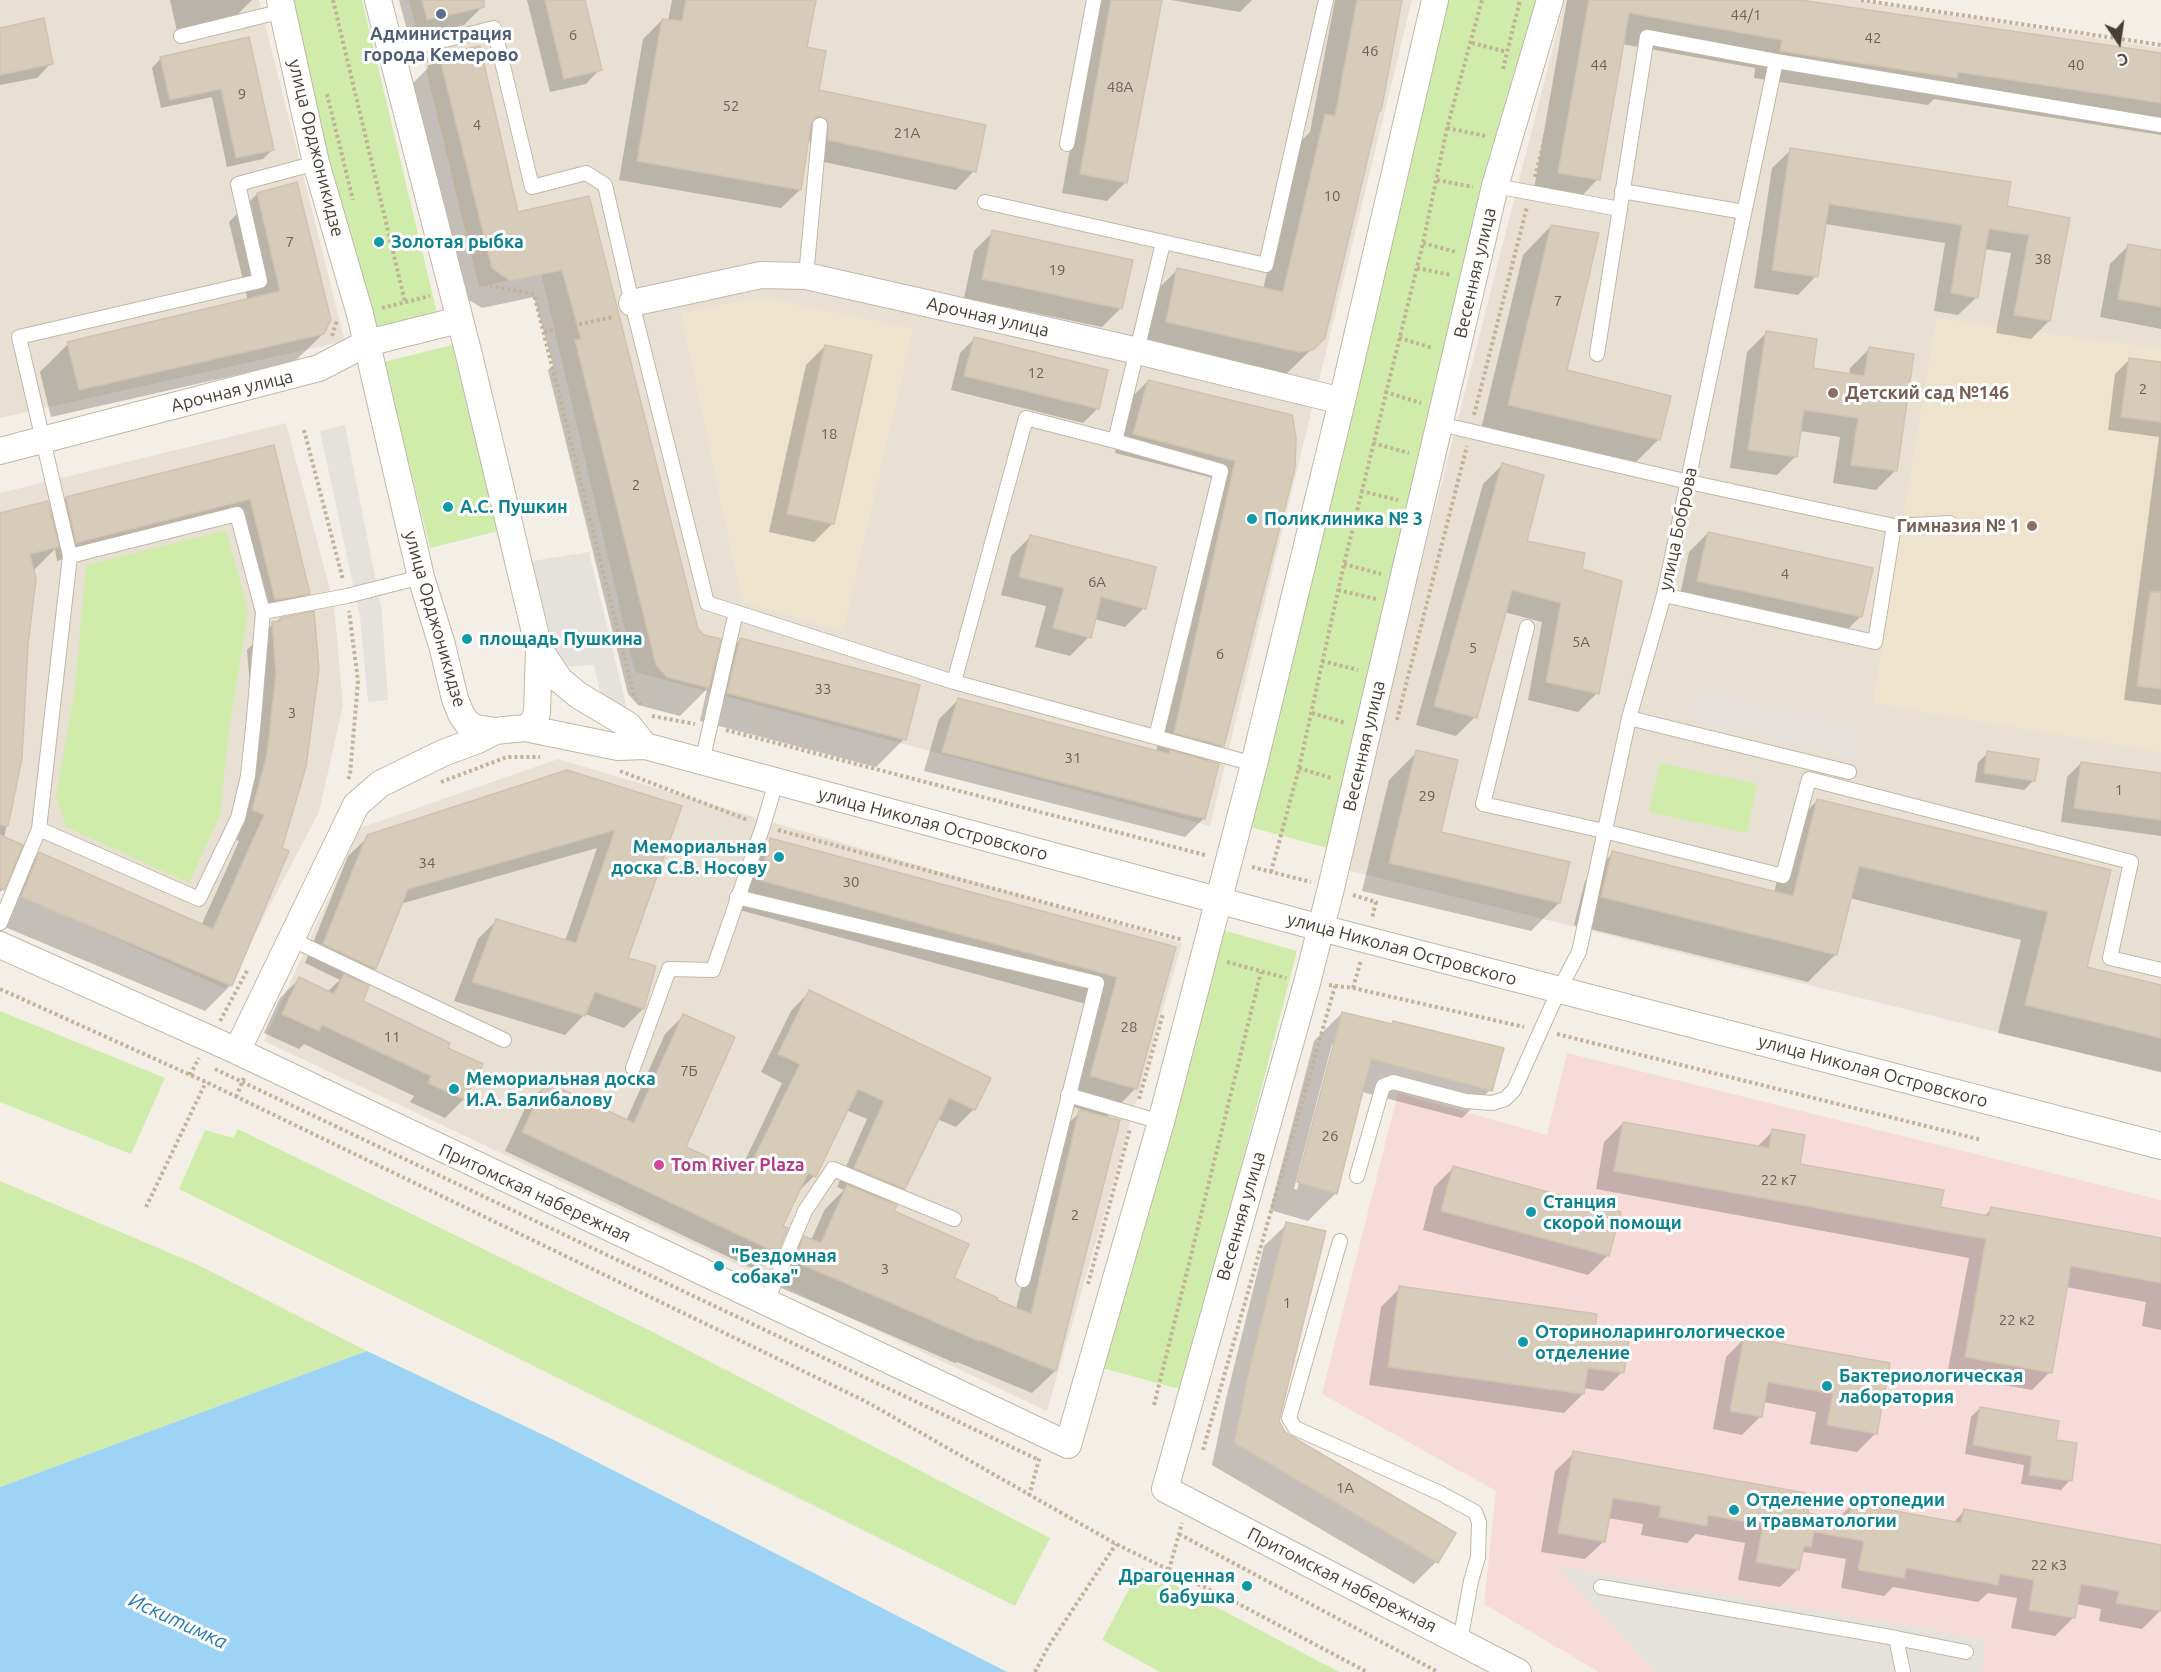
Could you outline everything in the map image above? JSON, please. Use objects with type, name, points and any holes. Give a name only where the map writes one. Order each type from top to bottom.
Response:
[{"type":"street","points":[[378,0],[539,649],[537,713],[532,723],[525,728]]},
{"type":"street","points":[[1057,1440],[1161,1122],[1254,764],[1342,401],[1435,0]]},
{"type":"street","name":"Весенняя улица","points":[[1165,1489],[1321,928],[1440,424],[1484,187],[1550,0]]},
{"type":"street","name":"улица Орджоникидзе","points":[[281,5],[316,163],[360,314],[421,577],[460,714],[468,724],[476,728],[495,731],[525,728],[618,747],[645,746]]},
{"type":"street","name":"Арочная улица","points":[[633,308],[761,275],[806,276],[1138,351],[1342,401]]},
{"type":"street","name":"Арочная улица","points":[[0,451],[319,368],[367,343],[459,320]]},
{"type":"street","points":[[539,649],[560,680],[578,695],[627,725],[645,746]]},
{"type":"street","points":[[245,1055],[291,939],[356,806],[380,784],[495,731]]},
{"type":"street","name":"улица Николая Островского","points":[[645,746],[1321,928],[2161,1146]]},
{"type":"street","name":"Притомская набережная","points":[[0,945],[204,1050],[245,1055],[1057,1440]]},
{"type":"street","name":"Притомская набережная","points":[[1165,1489],[1518,1672]]},
{"type":"lane","points":[[1067,144],[1094,0]]},
{"type":"lane","points":[[986,202],[1266,265],[1326,0]]},
{"type":"lane","points":[[181,36],[281,5]]},
{"type":"lane","points":[[391,53],[494,28],[532,187],[586,173],[606,184],[633,308],[707,603],[954,682],[1254,764]]},
{"type":"lane","points":[[1597,354],[1647,37],[1776,61],[2161,125]]},
{"type":"lane","name":"улица Боброва","points":[[1357,1176],[1383,1086],[1393,1082],[1466,1101],[1492,1103],[1505,1099],[1514,1090],[1559,990],[1579,952],[1629,718],[1664,595],[1689,482],[1776,61]]},
{"type":"lane","points":[[806,276],[820,125]]},
{"type":"lane","points":[[0,923],[39,829],[69,556],[19,337],[260,281],[238,184],[316,163]]},
{"type":"lane","points":[[1484,187],[1620,209]]},
{"type":"lane","points":[[1622,191],[1744,212]]},
{"type":"lane","points":[[1115,441],[1163,243]]},
{"type":"lane","points":[[954,682],[1026,418],[1115,441],[1221,471],[1156,737]]},
{"type":"lane","points":[[1440,424],[1689,482],[1894,526],[1950,523]]},
{"type":"lane","points":[[39,829],[199,899],[238,818],[248,776],[263,612],[237,514],[69,556]]},
{"type":"lane","points":[[1664,595],[1875,642],[1894,526]]},
{"type":"lane","points":[[263,612],[347,596],[421,577]]},
{"type":"lane","points":[[702,762],[736,612]]},
{"type":"lane","points":[[1527,627],[1482,804],[1604,831],[1783,876],[1809,779],[2131,862],[2110,958],[2161,970]]},
{"type":"lane","points":[[1629,718],[1849,772]]},
{"type":"lane","points":[[633,1068],[669,969],[713,970],[776,782]]},
{"type":"lane","points":[[738,897],[1097,983],[1023,1280]]},
{"type":"lane","points":[[291,939],[504,1040]]},
{"type":"lane","points":[[1068,1095],[1161,1122]]},
{"type":"lane","points":[[766,1303],[805,1211],[833,1169],[954,1219]]},
{"type":"lane","points":[[1340,1241],[1289,1418],[1296,1428],[1440,1493],[1475,1512],[1479,1522],[1478,1557],[1471,1581],[1460,1641]]},
{"type":"lane","points":[[1601,1587],[1966,1652]]},
{"type":"lane","points":[[1896,1638],[1903,1672]]},
{"type":"path","points":[[333,0],[405,302]]},
{"type":"path","points":[[414,0],[482,284],[534,294],[634,696],[653,717],[710,726],[1205,855]]},
{"type":"path","points":[[1271,872],[1299,768],[1385,392],[1418,268],[1447,129],[1482,0]]},
{"type":"path","points":[[1861,0],[2161,45]]},
{"type":"path","points":[[1472,43],[1507,52]]},
{"type":"path","points":[[326,91],[355,206]]},
{"type":"path","points":[[1447,129],[1487,136]]},
{"type":"path","points":[[1437,180],[1484,187]]},
{"type":"path","points":[[1423,243],[1456,252]]},
{"type":"path","points":[[1418,268],[1452,275]]},
{"type":"path","points":[[373,310],[438,294]]},
{"type":"path","points":[[544,332],[633,308]]},
{"type":"path","points":[[1399,338],[1433,348]]},
{"type":"path","points":[[1385,392],[1422,403]]},
{"type":"path","points":[[304,430],[347,596],[358,681],[350,775],[345,785]]},
{"type":"path","points":[[1373,443],[1409,453]]},
{"type":"path","points":[[1361,491],[1398,500]]},
{"type":"path","points":[[1344,564],[1382,574]]},
{"type":"path","points":[[1338,590],[1377,599]]},
{"type":"path","points":[[1322,661],[1359,670]]},
{"type":"path","points":[[1312,713],[1347,723]]},
{"type":"path","points":[[434,785],[507,757],[541,757]]},
{"type":"path","points":[[1299,768],[1331,778]]},
{"type":"path","points":[[616,770],[763,826],[1184,939],[1180,950]]},
{"type":"path","points":[[190,1075],[252,961]]},
{"type":"path","points":[[1154,1406],[1261,972]]},
{"type":"path","points":[[1200,1460],[1335,986]]},
{"type":"path","points":[[1353,988],[1541,1030],[1982,1140]]},
{"type":"path","points":[[0,989],[206,1082],[866,1401],[1116,1544],[1237,1603],[1367,1672]]},
{"type":"path","points":[[1085,1293],[1165,1004]]},
{"type":"path","points":[[187,1056],[204,1050]]},
{"type":"path","points":[[204,1050],[242,1082],[1039,1460]]},
{"type":"path","points":[[236,1097],[242,1082],[245,1055]]},
{"type":"path","points":[[146,1208],[206,1082]]},
{"type":"path","points":[[1029,1496],[1039,1460],[1057,1440]]},
{"type":"path","points":[[1169,1570],[1188,1501]]},
{"type":"path","points":[[1179,1534],[1438,1672]]},
{"type":"path","points":[[1035,1672],[1048,1647],[1116,1544]]},
{"type":"shaded area","points":[[0,0],[259,0],[345,341],[0,418]]},
{"type":"shaded area","points":[[409,0],[1412,0],[1210,826],[635,672],[541,273],[479,287]]},
{"type":"shaded area","points":[[1565,0],[1855,0],[2161,48],[2161,1073],[1343,869]]},
{"type":"shaded area","points":[[760,297],[913,329],[843,631],[742,602],[681,313]]},
{"type":"shaded area","name":"Гимназия № 1","points":[[1936,318],[2161,349],[2161,752],[1873,703]]},
{"type":"shaded area","points":[[286,423],[334,605],[343,706],[319,812],[226,989],[0,886],[0,493]]},
{"type":"shaded area","points":[[345,425],[382,612],[388,700],[368,702],[360,617],[320,431]]},
{"type":"shaded area","points":[[589,552],[630,721],[608,726],[594,665],[558,667],[532,561]]},
{"type":"shaded area","points":[[1698,689],[1862,728],[1854,758],[1691,720]]},
{"type":"shaded area","points":[[558,759],[1182,943],[1047,1411],[264,1041],[360,828]]},
{"type":"shaded area","points":[[1567,1053],[2161,1200],[2161,1672],[1599,1672],[1484,1604],[1496,1491],[1322,1394],[1398,1093],[1547,1135]]},
{"type":"shaded area","points":[[1556,1566],[1985,1639],[1982,1672],[1656,1672]]},
{"type":"green space","points":[[291,0],[362,0],[438,317],[371,333]]},
{"type":"green space","points":[[1447,0],[1538,0],[1331,849],[1246,826]]},
{"type":"green space","points":[[452,345],[498,531],[430,548],[384,362]]},
{"type":"green space","points":[[226,530],[248,611],[229,731],[220,815],[189,883],[66,827],[56,797],[75,687],[86,565]]},
{"type":"green space","points":[[1660,763],[1757,784],[1747,833],[1649,812]]},
{"type":"green space","points":[[1205,925],[1297,951],[1183,1390],[1095,1366]]},
{"type":"green space","points":[[0,1011],[165,1078],[131,1154],[0,1102]]},
{"type":"green space","points":[[238,1129],[651,1331],[1050,1538],[1015,1606],[179,1189],[205,1130],[233,1138]]},
{"type":"green space","points":[[0,1181],[196,1264],[367,1351],[0,1487]]},
{"type":"green space","points":[[1141,1567],[1339,1672],[1160,1672],[1102,1640]]},
{"type":"water","name":"Искитимка","points":[[367,1351],[556,1441],[1007,1672],[0,1672],[0,1487]]},
{"type":"building","name":"Администрация города Кемерово","points":[[422,0],[484,0],[484,7],[427,20]]},
{"type":"building","points":[[545,0],[585,0],[602,70],[564,79]]},
{"type":"building","points":[[686,0],[816,0],[807,47],[826,51],[819,90],[986,125],[976,172],[828,140],[828,122],[820,116],[816,117],[811,124],[801,190],[637,161],[662,19],[682,21]]},
{"type":"building","points":[[1111,0],[1162,0],[1127,183],[1080,174]]},
{"type":"building","points":[[1357,0],[1402,0],[1381,111],[1379,111],[1325,338],[1313,350],[1299,352],[1166,322],[1177,268],[1283,292],[1325,114],[1335,116]]},
{"type":"building","points":[[1589,0],[1801,0],[2161,53],[2161,103],[1958,72],[1957,78],[1780,51],[1782,40],[1629,13],[1600,180],[1558,173]]},
{"type":"building","points":[[44,18],[53,64],[0,75],[0,28]]},
{"type":"building","points":[[249,37],[274,150],[236,158],[221,89],[170,100],[160,57]]},
{"type":"building","points":[[480,46],[518,212],[589,196],[698,629],[704,635],[721,639],[709,688],[667,677],[656,665],[575,340],[581,339],[562,270],[510,281],[492,268],[439,55]]},
{"type":"building","points":[[1790,148],[2011,182],[2007,206],[2070,218],[2050,321],[2014,315],[2029,235],[1989,229],[1978,298],[1951,293],[1962,225],[1829,204],[1818,277],[1772,270]]},
{"type":"building","points":[[297,182],[331,320],[324,334],[79,390],[67,342],[280,291],[257,193]]},
{"type":"building","points":[[1551,225],[1599,233],[1567,370],[1671,396],[1660,440],[1508,405]]},
{"type":"building","points":[[992,230],[1133,260],[1122,309],[982,279]]},
{"type":"building","points":[[2128,244],[2161,250],[2161,307],[2118,299]]},
{"type":"building","name":"Детский сад №146","points":[[1766,331],[1817,339],[1813,368],[1864,376],[1869,347],[1914,354],[1897,471],[1851,465],[1858,418],[1804,410],[1797,457],[1748,450]]},
{"type":"building","points":[[974,337],[1108,370],[1099,409],[964,376]]},
{"type":"building","points":[[825,345],[872,355],[834,524],[787,514]]},
{"type":"building","points":[[2129,358],[2161,362],[2161,422],[2121,417]]},
{"type":"building","name":"Поликлиника № 3","points":[[1148,380],[1292,415],[1296,437],[1295,468],[1224,746],[1174,733],[1235,461],[1133,434]]},
{"type":"building","points":[[274,445],[310,594],[275,600],[250,499],[76,543],[66,497]]},
{"type":"building","points":[[1502,463],[1544,475],[1527,541],[1585,553],[1582,569],[1622,581],[1599,694],[1546,682],[1561,603],[1512,590],[1477,718],[1434,706]]},
{"type":"building","points":[[48,501],[59,547],[30,554],[36,579],[28,645],[22,758],[8,826],[0,825],[0,513]]},
{"type":"building","points":[[1708,532],[1873,568],[1862,617],[1697,581]]},
{"type":"building","points":[[1030,535],[1156,567],[1146,609],[1101,597],[1091,638],[1053,628],[1064,588],[1019,577]]},
{"type":"building","points":[[2150,592],[2161,592],[2161,689],[2137,686]]},
{"type":"building","points":[[314,611],[319,669],[306,767],[282,848],[289,851],[232,986],[21,897],[39,852],[213,929],[264,815],[252,810],[267,754],[276,673],[272,622],[280,621],[280,618]]},
{"type":"building","points":[[740,638],[920,685],[906,740],[727,693]]},
{"type":"building","points":[[958,698],[1169,754],[1170,750],[1219,764],[1205,819],[942,752]]},
{"type":"building","points":[[1416,750],[1458,760],[1441,832],[1570,862],[1560,903],[1389,863]]},
{"type":"building","points":[[1987,751],[2039,759],[2035,781],[1984,773]]},
{"type":"building","points":[[2081,762],[2161,773],[2161,820],[2074,808]]},
{"type":"building","points":[[567,770],[682,806],[628,958],[656,966],[644,1009],[595,992],[585,1016],[472,982],[496,919],[576,943],[615,830],[408,889],[376,969],[323,944],[367,835]]},
{"type":"building","points":[[1817,799],[2111,870],[2087,967],[2161,985],[2161,1038],[2025,1005],[2048,912],[1859,866],[1837,955],[1601,897],[1612,851],[1793,896]]},
{"type":"building","points":[[0,835],[23,845],[4,890],[0,888]]},
{"type":"building","points":[[770,838],[1176,947],[1137,1089],[1090,1076],[1117,977],[759,880]]},
{"type":"building","points":[[344,974],[369,986],[363,1001],[450,1043],[448,1048],[483,1064],[465,1100],[428,1083],[431,1076],[322,1025],[319,1031],[282,1014],[299,977],[334,994]]},
{"type":"building","points":[[809,990],[991,1078],[975,1110],[949,1098],[905,1189],[854,1168],[884,1101],[858,1089],[816,1177],[808,1173],[783,1226],[788,1228],[777,1253],[522,1132],[546,1082],[634,1123],[683,1014],[735,1037],[686,1147],[746,1174],[800,1064],[778,1054]]},
{"type":"building","points":[[1342,1012],[1392,1024],[1393,1021],[1504,1048],[1492,1091],[1371,1059],[1337,1194],[1297,1182]]},
{"type":"building","points":[[1079,1110],[1120,1120],[1056,1371],[979,1341],[794,1261],[804,1236],[821,1243],[847,1185],[897,1205],[894,1211],[969,1244],[954,1278],[1031,1314]]},
{"type":"building","points":[[1623,1122],[1769,1148],[1772,1129],[1805,1135],[1800,1164],[1944,1190],[1940,1207],[1989,1216],[1991,1207],[2161,1238],[2161,1283],[2071,1266],[2052,1373],[1965,1357],[1986,1239],[1614,1171]]},
{"type":"building","name":"Станция скорой помощи","points":[[1453,1166],[1621,1212],[1609,1256],[1441,1211]]},
{"type":"building","points":[[1286,1222],[1326,1231],[1279,1421],[1285,1432],[1291,1436],[1456,1533],[1438,1563],[1234,1443],[1248,1375]]},
{"type":"building","name":"Оториноларингологическое отделение","points":[[1399,1286],[1597,1314],[1594,1334],[1629,1339],[1624,1373],[1588,1368],[1584,1394],[1388,1367]]},
{"type":"building","name":"Бактериологическая лаборатория","points":[[1744,1337],[1890,1363],[1877,1434],[1827,1425],[1833,1394],[1768,1382],[1762,1417],[1730,1411]]},
{"type":"building","points":[[1980,1407],[2059,1421],[2056,1440],[2077,1443],[2072,1481],[2029,1475],[2032,1456],[1973,1445]]},
{"type":"building","points":[[1573,1451],[1811,1494],[1808,1513],[1848,1520],[1852,1503],[1961,1523],[1964,1509],[2161,1545],[2161,1611],[2116,1603],[2119,1591],[2081,1584],[2075,1618],[2029,1610],[2034,1580],[2000,1574],[1998,1585],[1906,1568],[1904,1578],[1858,1570],[1864,1541],[1814,1532],[1811,1547],[1804,1546],[1799,1570],[1756,1562],[1763,1525],[1708,1515],[1707,1526],[1659,1517],[1661,1506],[1613,1498],[1605,1542],[1558,1533]]},
{"type":"place","name":"Администрация города Кемерово","points":[[441,14]]},
{"type":"place","name":"Золотая рыбка","points":[[379,242]]},
{"type":"place","name":"Детский сад №146","points":[[1833,393]]},
{"type":"place","name":"А.С. Пушкин","points":[[448,507]]},
{"type":"place","name":"Поликлиника № 3","points":[[1252,519]]},
{"type":"place","name":"Гимназия № 1","points":[[2032,526]]},
{"type":"place","name":"площадь Пушкина","points":[[467,639]]},
{"type":"place","name":"Мемориальная доска С.В. Носову","points":[[779,857]]},
{"type":"place","name":"Мемориальная доска И.А. Балибалову","points":[[454,1089]]},
{"type":"place","name":"Tom River Plaza","points":[[659,1165]]},
{"type":"place","name":"Станция скорой помощи","points":[[1531,1212]]},
{"type":"place","name":"\"Бездомная собака\"","points":[[719,1266]]},
{"type":"place","name":"Оториноларингологическое отделение","points":[[1523,1342]]},
{"type":"place","name":"Бактериологическая лаборатория","points":[[1827,1386]]},
{"type":"place","name":"Отделение ортопедии и травматологии","points":[[1734,1510]]},
{"type":"place","name":"Драгоценная бабушка","points":[[1247,1586]]}]
